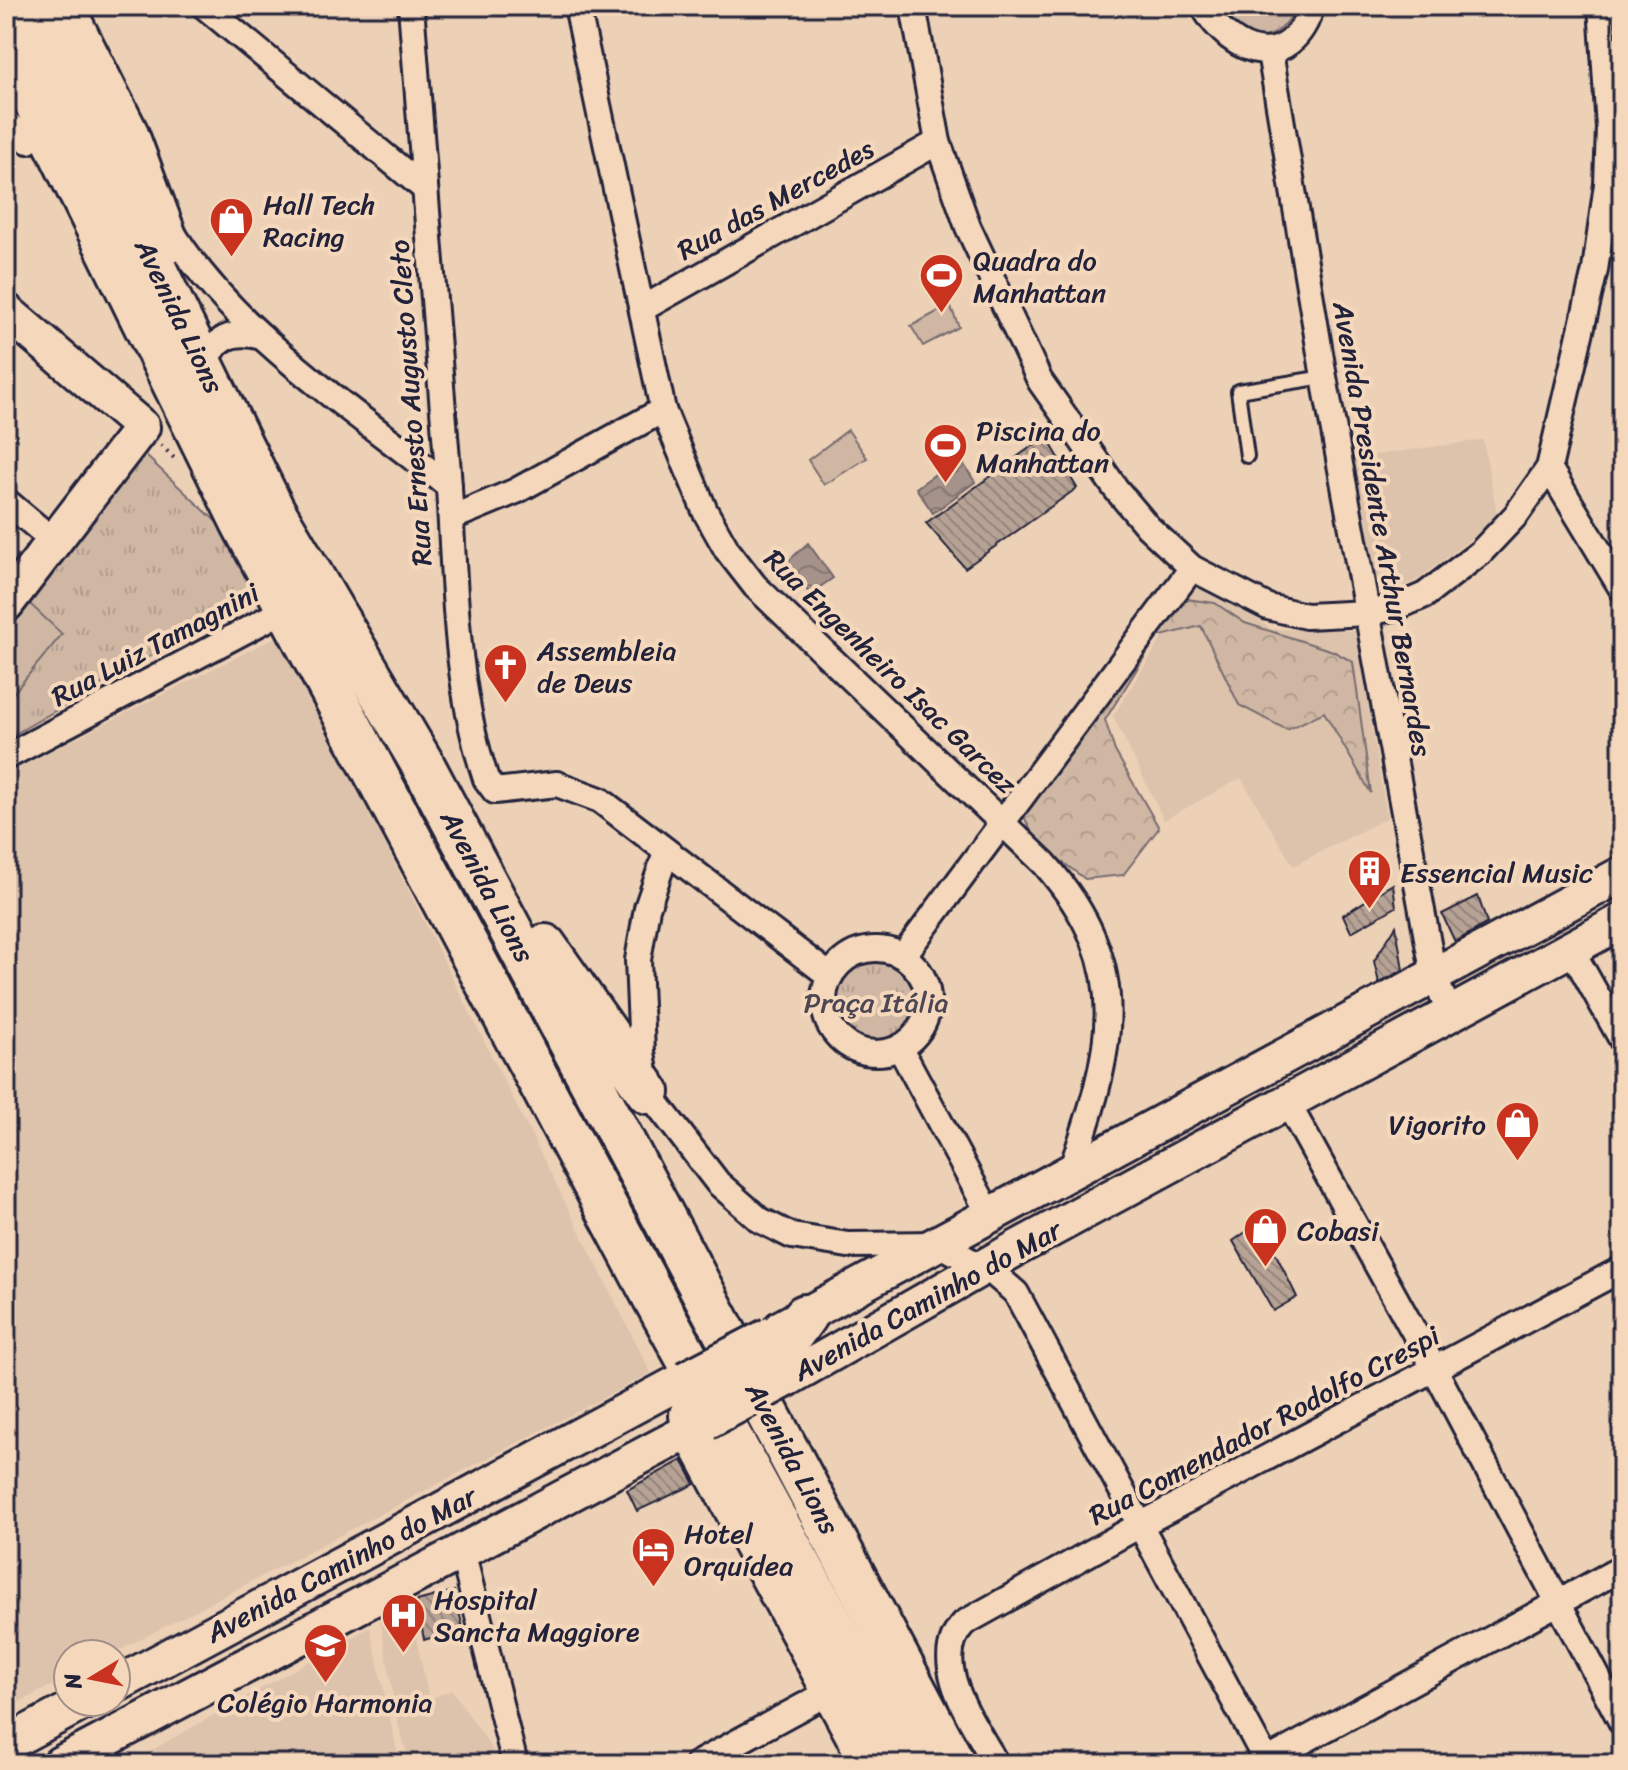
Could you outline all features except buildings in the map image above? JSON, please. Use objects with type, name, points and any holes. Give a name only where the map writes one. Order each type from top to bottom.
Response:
[{"type":"highway","name":"Avenida Lions","points":[[26,6],[273,510],[423,765],[954,1764]]},
{"type":"highway","points":[[62,6],[126,132],[155,202],[199,354]]},
{"type":"highway","name":"Avenida Lions","points":[[6,42],[243,524],[290,607],[656,1301],[909,1764]]},
{"type":"highway","points":[[13,123],[97,228]]},
{"type":"highway","points":[[423,765],[648,1092]]},
{"type":"highway","points":[[783,1347],[696,1407],[833,1690],[873,1764]]},
{"type":"main road","points":[[6,311],[142,427],[6,604]]},
{"type":"main road","name":"Avenida Caminho do Mar","points":[[783,1347],[939,1244],[1622,874]]},
{"type":"main road","name":"Avenida Caminho do Mar","points":[[783,1347],[982,1267],[1622,921]]},
{"type":"main road","name":"Avenida Caminho do Mar","points":[[60,1764],[462,1551],[696,1407]]},
{"type":"main road","name":"Avenida Caminho do Mar","points":[[132,1677],[696,1407]]},
{"type":"main road","points":[[6,1744],[54,1718]]},
{"type":"street","points":[[204,6],[425,189]]},
{"type":"street","name":"Rua Ernesto Augusto Cleto","points":[[411,6],[449,486],[452,585],[465,676],[484,772],[495,791],[557,784],[578,789],[612,809],[666,853]]},
{"type":"street","name":"Rua Engenheiro Isac Garcez","points":[[577,6],[663,410],[705,511],[727,550],[755,586],[1005,823],[1071,895],[1097,944],[1105,973],[1108,1020],[1101,1082],[1070,1174]]},
{"type":"street","points":[[1203,6],[1210,19],[1241,47],[1270,52],[1299,35],[1312,6]]},
{"type":"street","points":[[916,7],[938,142],[979,253],[1040,381],[1116,489],[1148,527],[1192,568],[1268,607],[1306,616],[1368,613],[1397,607],[1450,579],[1516,515],[1549,468],[1595,270],[1607,184],[1609,128],[1601,6]]},
{"type":"street","name":"Avenida Presidente Arthur Bernardes","points":[[1270,52],[1324,377],[1434,976],[1450,1014]]},
{"type":"street","name":"Rua das Mercedes","points":[[642,309],[938,142]]},
{"type":"street","points":[[155,202],[205,279],[262,337],[449,486]]},
{"type":"street","points":[[199,354],[221,339],[242,333],[262,337]]},
{"type":"street","points":[[451,518],[528,485],[663,410]]},
{"type":"street","points":[[1549,468],[1622,589]]},
{"type":"street","points":[[6,501],[55,542]]},
{"type":"street","points":[[903,956],[1192,568]]},
{"type":"street","name":"Rua Luiz Tamagnini","points":[[6,757],[290,607]]},
{"type":"street","points":[[830,976],[666,853],[647,908],[638,960],[639,1017],[648,1092],[730,1197],[776,1229],[808,1240],[848,1245],[939,1244],[1006,1283],[1023,1304],[1265,1763],[1622,1568]]},
{"type":"street","points":[[887,949],[903,956],[924,979],[928,1011],[922,1026],[900,1048],[867,1053],[839,1038],[824,1009],[830,976],[854,953],[887,949]]},
{"type":"street","points":[[1571,949],[1622,1040]]},
{"type":"street","points":[[900,1048],[991,1217]]},
{"type":"street","points":[[1287,1102],[1434,1368],[1622,1723]]},
{"type":"street","name":"Rua Comendador Rodolfo Crespi","points":[[996,1764],[955,1683],[950,1650],[964,1623],[1140,1525],[1622,1269]]},
{"type":"street","points":[[462,1551],[515,1764]]},
{"type":"street","points":[[697,1764],[833,1690]]},
{"type":"lane","points":[[1247,456],[1238,391],[1324,377]]},
{"type":"shaded area","points":[[1483,440],[1498,518],[1416,581],[1401,587],[1376,589],[1353,458]]},
{"type":"shaded area","points":[[1200,578],[1271,629],[1356,631],[1387,818],[1293,866],[1241,778],[1164,820],[1113,716]]},
{"type":"shaded area","points":[[280,635],[651,1373],[132,1644],[132,1638],[52,1638],[52,1685],[6,1709],[6,774]]},
{"type":"shaded area","name":"Hospital Sancta Maggiore","points":[[408,1598],[429,1699],[452,1690],[493,1750],[471,1764],[410,1764],[398,1724],[380,1618]]},
{"type":"shaded area","name":"Colégio Harmonia","points":[[370,1627],[400,1764],[136,1764],[134,1760]]},
{"type":"green space","points":[[1217,6],[1297,6],[1279,30],[1258,38],[1237,29]]},
{"type":"green space","name":"Quadra do Manhattan","points":[[950,305],[959,327],[923,346],[911,326]]},
{"type":"green space","points":[[848,430],[867,458],[824,485],[808,460]]},
{"type":"green space","points":[[144,454],[238,542],[253,597],[6,739],[6,620]]},
{"type":"green space","points":[[1158,595],[1215,603],[1245,623],[1333,651],[1353,662],[1371,793],[1324,712],[1287,730],[1239,705],[1201,626],[1157,637],[1105,720],[1115,751],[1159,828],[1123,875],[1085,879],[1036,842],[1014,795]]},
{"type":"green space","points":[[30,604],[62,634],[7,701],[6,634]]},
{"type":"green space","name":"Praça Itália","points":[[876,958],[893,961],[907,971],[917,985],[920,1002],[917,1019],[907,1033],[893,1043],[876,1046],[859,1043],[845,1033],[835,1019],[832,1002],[835,985],[845,971],[859,961]]},
{"type":"water","name":"Piscina do Manhattan","points":[[959,457],[975,482],[933,513],[916,488]]},
{"type":"water","points":[[808,543],[833,578],[810,594],[786,563]]},
{"type":"place","name":"Hall Tech Racing","points":[[232,259]]},
{"type":"place","name":"Quadra do Manhattan","points":[[942,315]]},
{"type":"place","name":"Piscina do Manhattan","points":[[945,485]]},
{"type":"place","name":"Assembleia de Deus","points":[[506,705]]},
{"type":"place","name":"Essencial Music","points":[[1369,911]]},
{"type":"place","name":"Vigorito","points":[[1517,1163]]},
{"type":"place","name":"Cobasi","points":[[1266,1269]]},
{"type":"place","name":"Hotel Orquídea","points":[[653,1588]]},
{"type":"place","name":"Hospital Sancta Maggiore","points":[[403,1654]]},
{"type":"place","name":"Colégio Harmonia","points":[[325,1684]]}]
